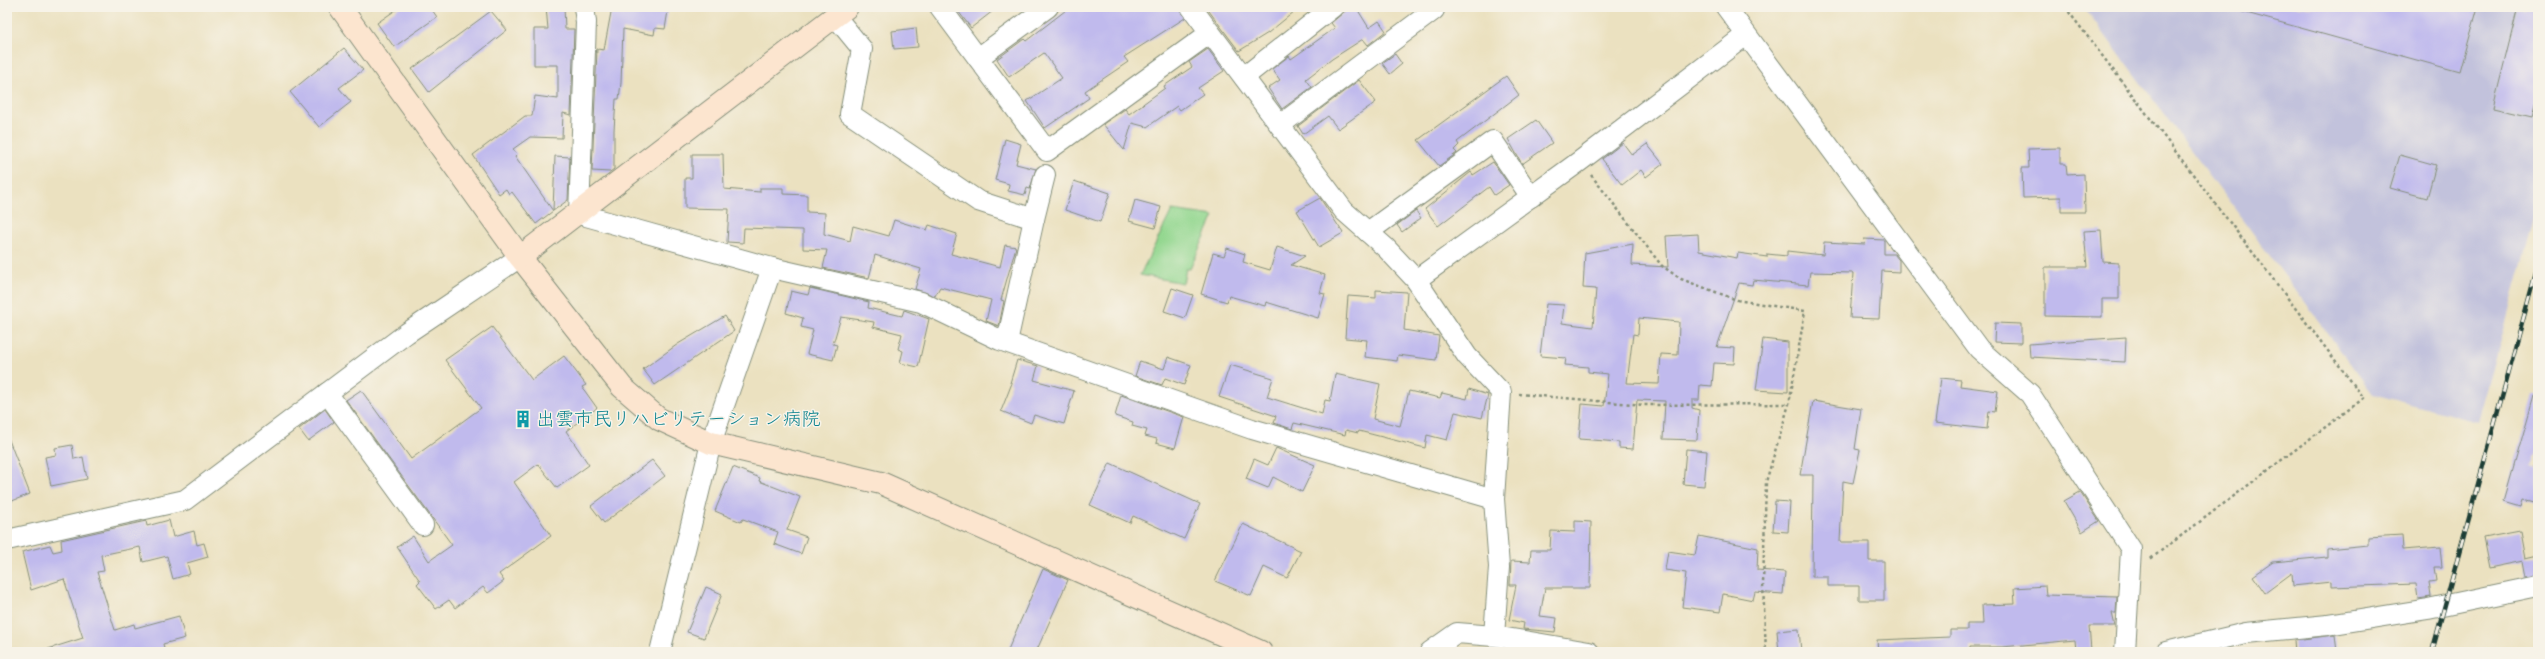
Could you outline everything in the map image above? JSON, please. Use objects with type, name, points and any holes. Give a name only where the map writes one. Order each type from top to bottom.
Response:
[{"type":"street","points":[[340,7],[520,257],[622,387],[659,419],[711,443],[882,483],[1261,652]]},
{"type":"street","points":[[579,214],[586,22],[584,7]]},
{"type":"street","points":[[940,7],[1047,151],[1210,32]]},
{"type":"street","points":[[978,58],[1048,7]]},
{"type":"street","points":[[1191,7],[1344,211],[1368,232],[1416,280],[1467,356],[1501,392],[1494,500],[1499,567],[1494,636]]},
{"type":"street","points":[[1244,78],[1333,7]]},
{"type":"street","points":[[1726,7],[1979,349],[2030,394],[2132,549],[2125,652]]},
{"type":"street","points":[[1280,125],[1434,10]]},
{"type":"street","points":[[7,540],[185,500],[407,333],[520,257],[579,214],[841,12],[862,49],[850,114],[978,201],[1034,219]]},
{"type":"street","points":[[1416,280],[1580,161],[1746,35]]},
{"type":"street","points":[[1368,232],[1493,141],[1531,197]]},
{"type":"street","points":[[1007,342],[1045,175]]},
{"type":"street","points":[[579,214],[772,268],[921,302],[1007,342],[1252,429],[1494,500]]},
{"type":"street","points":[[660,652],[711,443],[772,268]]},
{"type":"street","points":[[327,393],[423,525]]},
{"type":"street","points":[[2166,652],[2246,633],[2328,625],[2421,610],[2538,586]]},
{"type":"street","points":[[1430,652],[1457,633],[1494,636],[1589,652]]},
{"type":"path","points":[[2065,7],[2364,398],[2131,574]]},
{"type":"path","points":[[1580,161],[1662,266],[1681,279],[1737,300],[1805,311],[1789,404],[1766,482],[1763,585],[1766,652]]},
{"type":"path","points":[[1501,392],[1643,405],[1789,404]]},
{"type":"shaded area","points":[[2084,7],[2538,7],[2538,206],[2478,422],[2373,394]]},
{"type":"green space","points":[[1172,210],[1214,216],[1190,269],[1186,269],[1183,283],[1140,275]]},
{"type":"building","points":[[400,7],[430,7],[437,17],[394,47],[377,23]]},
{"type":"building","points":[[546,7],[564,7],[565,29],[574,29],[571,115],[563,113],[562,138],[530,137],[513,149],[517,154],[515,156],[553,211],[536,224],[512,192],[509,194],[506,189],[499,194],[473,155],[525,116],[532,116],[535,96],[558,99],[558,65],[534,65],[534,29],[548,29]]},
{"type":"building","points":[[612,7],[643,7],[668,11],[665,29],[655,28],[654,35],[623,29],[621,83],[619,99],[616,99],[614,130],[614,169],[610,172],[592,171],[597,49],[604,50]]},
{"type":"building","points":[[955,7],[998,7],[971,28]]},
{"type":"building","points":[[1070,7],[1180,7],[1185,18],[1124,57],[1128,62],[1085,91],[1089,98],[1045,128],[1027,101],[1062,78],[1044,53],[1009,77],[997,59],[1024,39],[1026,41]]},
{"type":"building","points":[[1206,7],[1300,7],[1268,33],[1239,51]]},
{"type":"building","points":[[1350,7],[1356,7],[1369,28],[1379,21],[1386,31],[1368,45],[1363,39],[1332,59],[1306,79],[1312,87],[1282,109],[1268,88],[1280,80],[1272,69],[1289,56],[1291,59],[1335,28],[1331,23]]},
{"type":"building","points":[[2240,7],[2478,7],[2460,72],[2239,11]]},
{"type":"building","points":[[2518,7],[2538,7],[2538,95],[2532,117],[2493,108]]},
{"type":"building","points":[[491,11],[507,30],[429,92],[412,69]]},
{"type":"building","points":[[916,28],[918,47],[894,49],[892,31]]},
{"type":"building","points":[[344,48],[363,70],[339,88],[351,102],[319,127],[290,92]]},
{"type":"building","points":[[1208,49],[1224,71],[1198,88],[1203,94],[1180,110],[1177,106],[1147,127],[1132,123],[1124,150],[1103,124],[1125,109],[1129,114],[1165,88],[1164,86],[1192,67],[1189,62]]},
{"type":"building","points":[[1395,54],[1402,64],[1390,74],[1382,63]]},
{"type":"building","points":[[1506,76],[1519,95],[1457,142],[1459,145],[1454,150],[1457,153],[1439,166],[1418,140]]},
{"type":"building","points":[[1359,80],[1376,102],[1338,129],[1328,116],[1303,134],[1298,126]]},
{"type":"building","points":[[1536,120],[1552,143],[1522,164],[1508,139]]},
{"type":"building","points":[[1005,139],[1021,144],[1016,164],[1036,169],[1030,189],[1027,188],[1025,195],[1008,191],[1009,184],[995,180]]},
{"type":"building","points":[[1623,143],[1632,155],[1647,144],[1663,164],[1646,177],[1641,170],[1622,185],[1602,159]]},
{"type":"building","points":[[2060,148],[2060,164],[2066,164],[2067,175],[2084,174],[2085,212],[2061,212],[2061,197],[2023,198],[2022,168],[2029,168],[2028,149]]},
{"type":"building","points":[[692,154],[723,154],[724,189],[760,192],[760,188],[783,188],[783,194],[807,195],[807,212],[825,213],[824,234],[850,241],[853,226],[889,236],[894,220],[927,230],[929,225],[957,234],[951,254],[1000,267],[1005,245],[1016,247],[1001,300],[1004,301],[999,326],[986,321],[991,300],[940,287],[935,296],[915,289],[921,269],[875,255],[869,278],[823,268],[827,250],[803,249],[803,230],[744,228],[743,243],[727,242],[729,209],[685,208],[685,178],[692,178]]},
{"type":"building","points":[[2400,155],[2436,165],[2427,198],[2390,188]]},
{"type":"building","points":[[555,156],[570,157],[568,200],[553,211]]},
{"type":"building","points":[[1493,162],[1509,185],[1494,195],[1489,187],[1438,226],[1425,209],[1471,172],[1473,175]]},
{"type":"building","points":[[1074,181],[1110,193],[1100,222],[1065,210]]},
{"type":"building","points":[[1320,198],[1343,233],[1319,247],[1297,211]]},
{"type":"building","points":[[1135,200],[1161,207],[1155,228],[1129,221]]},
{"type":"building","points":[[1416,211],[1421,218],[1402,232],[1397,225]]},
{"type":"building","points":[[2101,230],[2103,262],[2119,263],[2119,299],[2102,299],[2102,317],[2045,316],[2045,267],[2087,267],[2084,231]]},
{"type":"building","points":[[1698,234],[1699,251],[1737,258],[1738,253],[1767,257],[1767,254],[1787,256],[1787,251],[1823,255],[1824,242],[1865,244],[1864,239],[1884,240],[1884,254],[1894,254],[1899,260],[1899,272],[1882,271],[1879,319],[1850,318],[1853,273],[1810,272],[1808,285],[1753,280],[1752,285],[1739,283],[1717,347],[1735,348],[1734,364],[1714,363],[1712,386],[1700,385],[1699,400],[1692,400],[1692,408],[1699,410],[1697,440],[1663,439],[1665,401],[1637,400],[1633,449],[1619,448],[1619,442],[1579,439],[1582,404],[1604,406],[1608,374],[1588,372],[1588,367],[1565,365],[1566,358],[1540,356],[1546,304],[1564,305],[1562,323],[1593,327],[1596,289],[1583,288],[1585,253],[1633,244],[1632,265],[1668,267],[1666,236]],"holes":[[[1639,318],[1679,322],[1678,355],[1661,354],[1659,384],[1627,383],[1633,334],[1638,335]]]},
{"type":"building","points":[[1277,247],[1305,256],[1291,265],[1325,275],[1320,293],[1325,294],[1318,318],[1266,302],[1265,306],[1229,296],[1227,302],[1201,294],[1213,253],[1224,256],[1227,248],[1245,254],[1243,262],[1270,270]]},
{"type":"building","points":[[810,288],[869,302],[868,308],[902,316],[904,310],[929,319],[918,367],[900,363],[903,351],[898,349],[902,334],[873,327],[874,322],[841,317],[833,344],[837,345],[833,360],[807,354],[813,330],[801,327],[803,318],[786,313],[791,291],[808,295]]},
{"type":"building","points":[[1172,288],[1193,295],[1185,318],[1164,311]]},
{"type":"building","points":[[1376,290],[1407,292],[1404,330],[1439,336],[1436,360],[1398,355],[1397,361],[1365,357],[1367,340],[1345,338],[1348,296],[1376,298]]},
{"type":"building","points":[[725,316],[734,331],[655,385],[643,369],[678,344]]},
{"type":"building","points":[[1995,323],[2021,324],[2021,343],[1994,342]]},
{"type":"building","points":[[492,327],[532,380],[564,356],[586,385],[582,387],[597,408],[566,431],[589,465],[557,488],[538,464],[514,482],[551,536],[499,574],[504,581],[488,593],[483,587],[455,608],[449,600],[436,609],[417,584],[420,581],[397,547],[413,536],[429,561],[452,545],[346,400],[361,390],[411,459],[481,408],[445,360]]},
{"type":"building","points":[[2126,337],[2125,362],[2030,357],[2029,344]]},
{"type":"building","points":[[1763,339],[1788,342],[1788,392],[1756,390]]},
{"type":"building","points":[[1168,357],[1191,365],[1184,385],[1165,378],[1162,385],[1135,376],[1140,361],[1164,369]]},
{"type":"building","points":[[1017,360],[1038,366],[1034,380],[1074,391],[1064,424],[1034,415],[1031,423],[1001,411],[1012,383],[1010,383]]},
{"type":"building","points":[[1230,365],[1273,378],[1267,397],[1322,414],[1325,400],[1330,401],[1335,374],[1380,384],[1373,419],[1400,426],[1409,391],[1440,398],[1442,393],[1467,399],[1469,389],[1488,395],[1482,418],[1455,412],[1447,440],[1427,435],[1425,448],[1359,431],[1358,433],[1346,430],[1345,435],[1294,423],[1292,429],[1274,423],[1276,416],[1219,397]]},
{"type":"building","points":[[1941,378],[1961,380],[1960,386],[1998,391],[1995,412],[1989,411],[1987,429],[1935,423]]},
{"type":"building","points":[[1121,395],[1184,417],[1175,448],[1156,443],[1157,439],[1145,436],[1147,430],[1132,426],[1133,422],[1115,416]]},
{"type":"building","points":[[2534,396],[2538,396],[2538,448],[2532,467],[2538,469],[2538,503],[2523,499],[2521,506],[2504,501]]},
{"type":"building","points":[[1813,401],[1861,409],[1855,449],[1860,450],[1853,483],[1843,481],[1840,542],[1869,542],[1869,561],[1884,561],[1884,600],[1859,600],[1859,586],[1828,586],[1828,577],[1812,577],[1813,475],[1800,475]]},
{"type":"building","points":[[325,409],[334,422],[308,441],[299,429]]},
{"type":"building","points":[[7,435],[30,494],[12,501],[7,488]]},
{"type":"building","points":[[72,445],[74,459],[83,457],[87,479],[51,486],[45,457],[56,455],[55,448]]},
{"type":"building","points":[[1276,448],[1315,465],[1302,492],[1273,477],[1268,488],[1246,479],[1254,459],[1268,465]]},
{"type":"building","points":[[1686,449],[1707,451],[1704,486],[1683,484]]},
{"type":"building","points":[[652,460],[665,476],[604,523],[591,506]]},
{"type":"building","points":[[1110,463],[1200,504],[1184,539],[1133,516],[1130,523],[1090,505]]},
{"type":"building","points":[[733,467],[760,478],[759,481],[800,497],[787,530],[807,537],[801,554],[774,544],[778,532],[743,519],[741,522],[715,511]]},
{"type":"building","points":[[2080,492],[2099,521],[2082,532],[2064,501]]},
{"type":"building","points":[[1775,501],[1790,502],[1788,532],[1773,531]]},
{"type":"building","points":[[169,520],[173,537],[194,531],[197,545],[204,543],[208,557],[187,563],[190,574],[173,579],[167,556],[143,562],[140,547],[101,555],[104,571],[97,572],[115,630],[134,624],[135,628],[179,616],[185,638],[163,644],[165,652],[48,652],[48,649],[83,638],[64,579],[31,590],[22,552],[50,545],[53,552],[62,550],[61,540],[146,521],[147,526]]},
{"type":"building","points":[[1575,521],[1591,522],[1590,588],[1545,588],[1540,616],[1557,618],[1555,632],[1523,629],[1524,623],[1509,620],[1516,585],[1510,585],[1511,561],[1530,562],[1531,550],[1550,550],[1551,531],[1575,532]]},
{"type":"building","points":[[1243,524],[1301,551],[1287,578],[1264,567],[1251,596],[1215,581]]},
{"type":"building","points":[[2520,531],[2525,558],[2538,555],[2538,575],[2526,577],[2523,561],[2489,568],[2483,538]]},
{"type":"building","points":[[2402,535],[2403,550],[2440,547],[2442,567],[2434,567],[2436,581],[2429,582],[2431,597],[2418,599],[2416,584],[2331,587],[2331,582],[2293,586],[2292,573],[2265,593],[2253,576],[2273,562],[2327,557],[2327,549],[2368,545],[2368,537]]},
{"type":"building","points":[[1699,536],[1758,548],[1757,570],[1785,572],[1783,594],[1755,592],[1753,600],[1723,594],[1720,612],[1682,607],[1686,573],[1665,570],[1668,551],[1695,555]]},
{"type":"building","points":[[1043,569],[1068,580],[1036,652],[1007,652]]},
{"type":"building","points":[[2045,586],[2046,595],[2117,597],[2116,613],[2112,613],[2115,626],[2089,626],[2091,650],[2076,651],[2075,640],[2002,647],[1970,647],[1970,652],[1878,652],[1877,640],[1950,637],[1950,630],[1967,630],[1967,624],[1983,624],[1982,605],[2015,604],[2014,588]]},
{"type":"building","points":[[706,587],[722,594],[704,638],[687,632]]},
{"type":"building","points":[[1799,629],[1801,652],[1779,652],[1777,631]]},
{"type":"building","points":[[2335,635],[2337,652],[2295,652],[2294,640]]},
{"type":"railway","points":[[2432,652],[2538,265]]},
{"type":"place","name":"出雲市民リハビリテーション病院","points":[[523,419]]}]
